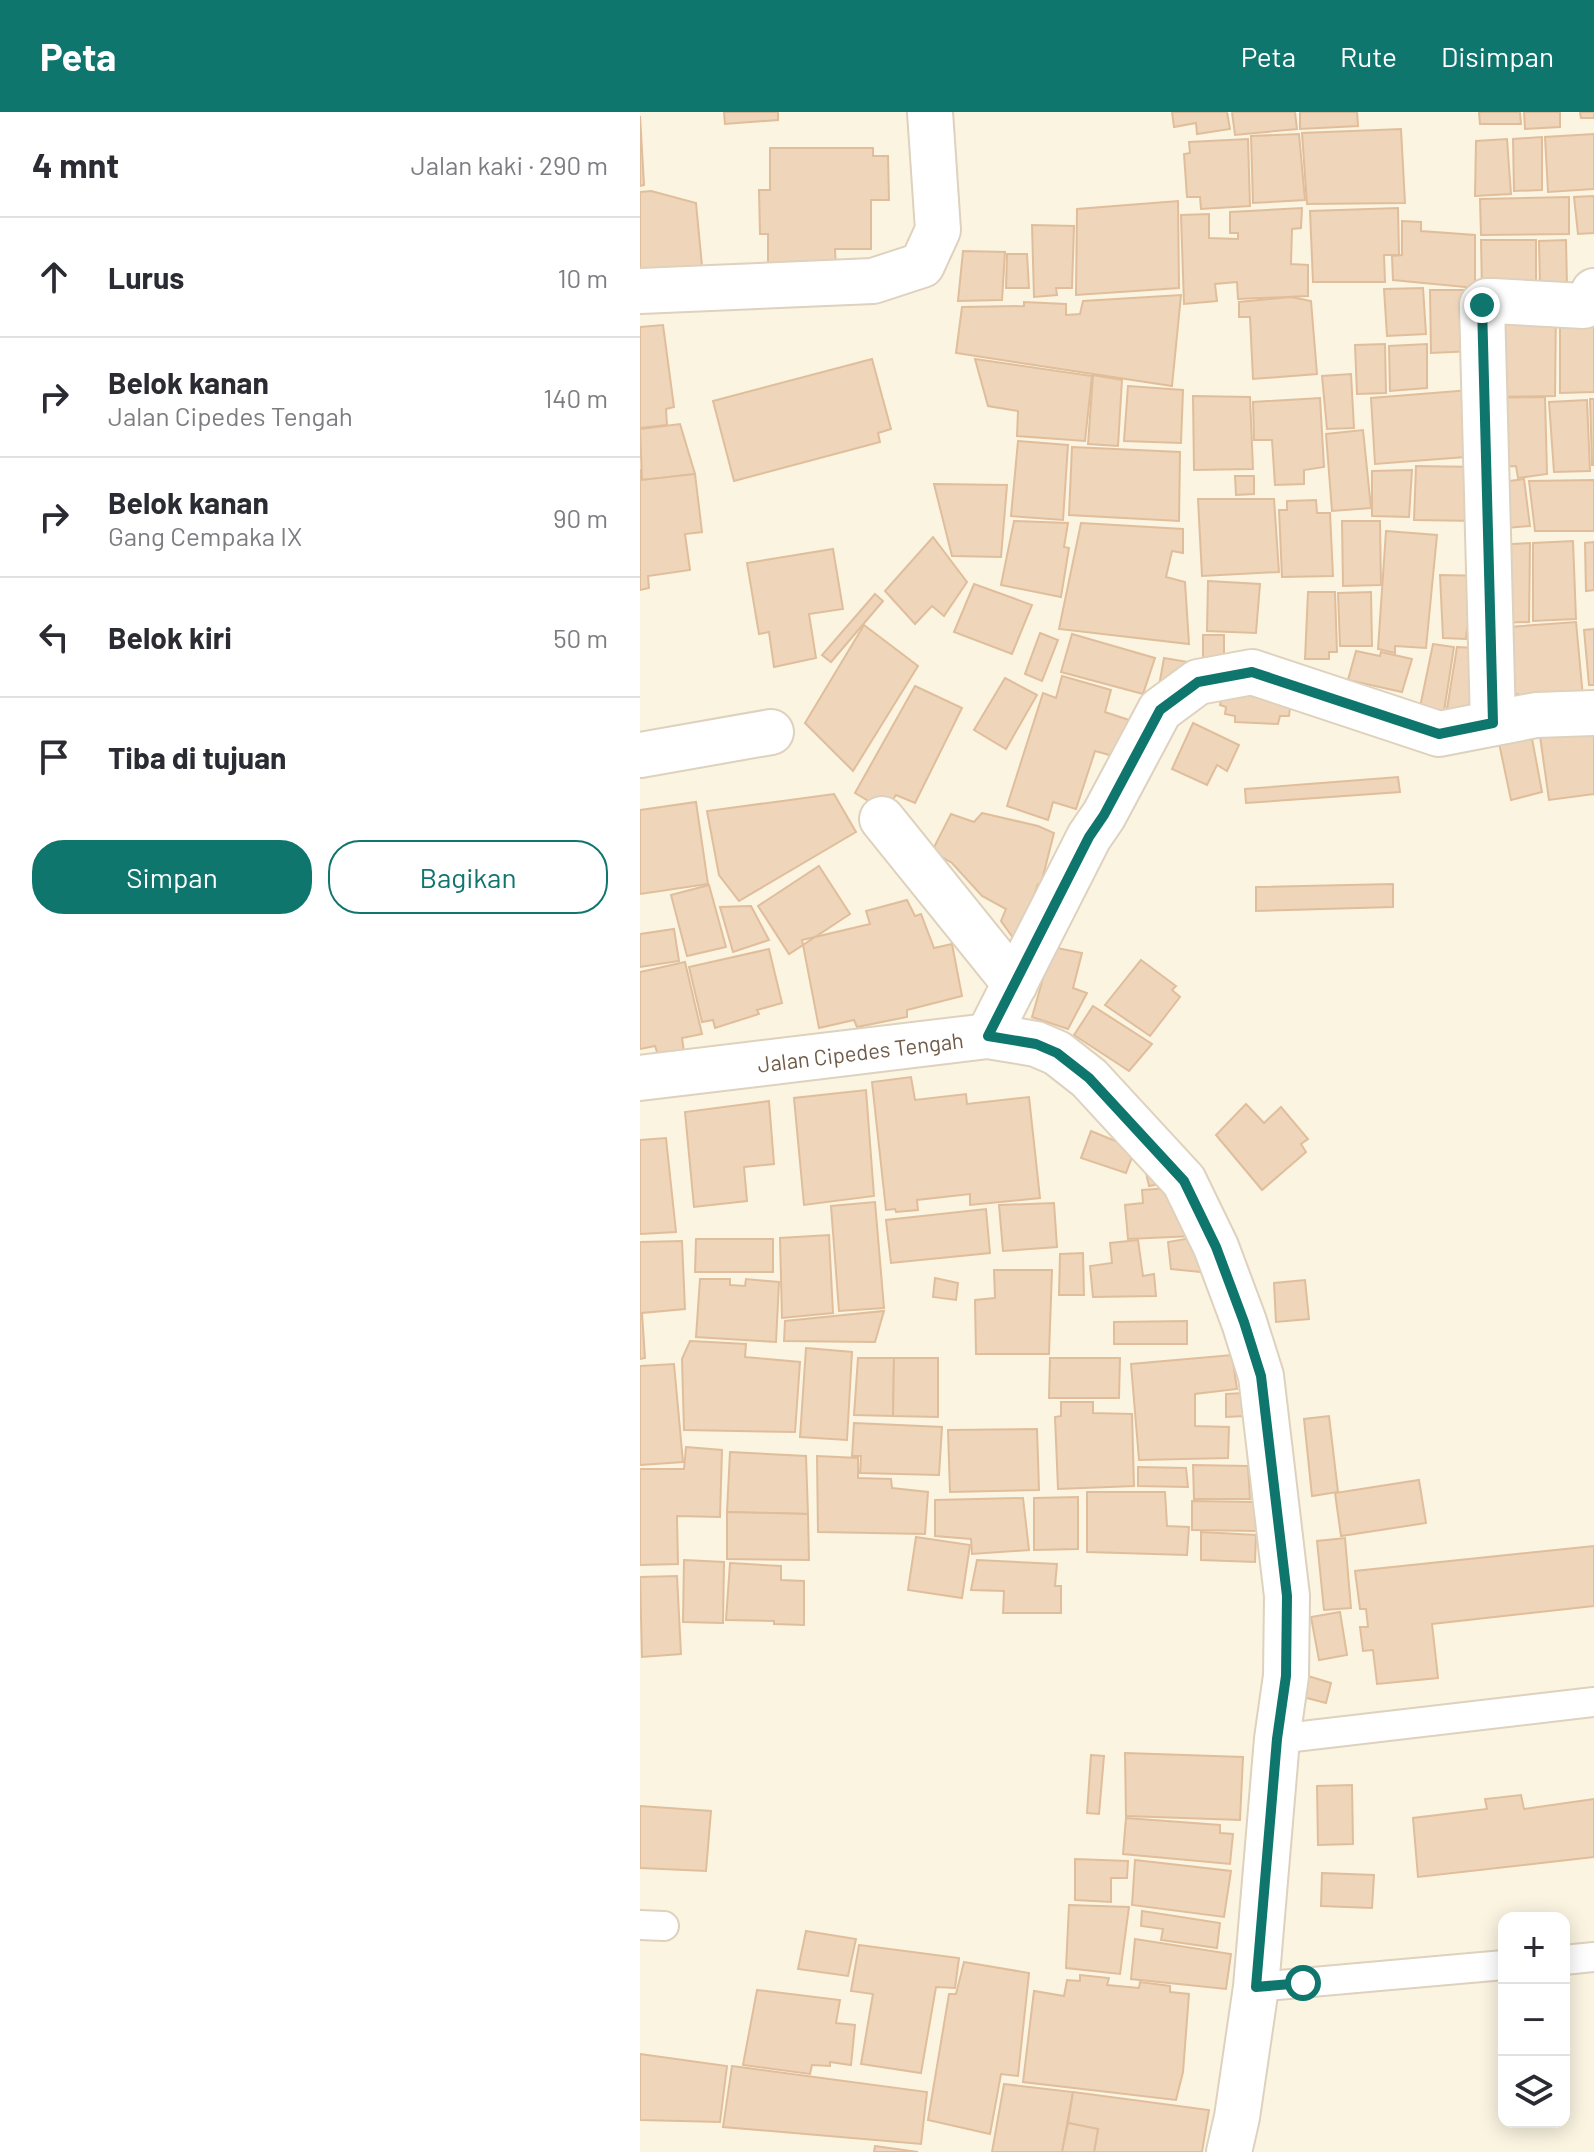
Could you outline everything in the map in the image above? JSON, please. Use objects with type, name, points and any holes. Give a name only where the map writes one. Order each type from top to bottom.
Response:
[{"type":"street","points":[[640,291],[873,281],[922,265],[938,230],[930,112]]},
{"type":"street","points":[[1493,723],[1482,305],[1493,301],[1584,306],[1591,301],[1594,291]]},
{"type":"street","points":[[988,1036],[1089,837],[1160,710],[1198,682],[1252,672],[1439,734],[1536,715],[1594,713]]},
{"type":"street","points":[[640,755],[771,732]]},
{"type":"street","points":[[882,819],[1015,984]]},
{"type":"street","name":"Jalan Cipedes Tengah","points":[[640,1078],[988,1036],[1036,1044],[1057,1053],[1089,1078],[1184,1181],[1216,1247],[1261,1376],[1287,1596],[1286,1676],[1277,1739],[1256,1987],[1229,2152]]},
{"type":"lane","points":[[1277,1739],[1594,1702]]},
{"type":"lane","points":[[1570,1959],[1594,1957]]},
{"type":"lane","points":[[1256,1987],[1498,1966]]},
{"type":"building","points":[[724,112],[778,112],[778,120],[725,124]]},
{"type":"building","points":[[1172,112],[1227,112],[1230,129],[1197,134],[1196,123],[1174,127]]},
{"type":"building","points":[[1232,112],[1295,112],[1297,129],[1235,135]]},
{"type":"building","points":[[1300,112],[1357,112],[1358,126],[1300,129]]},
{"type":"building","points":[[1479,112],[1520,112],[1521,124],[1480,124]]},
{"type":"building","points":[[1524,112],[1560,112],[1560,127],[1525,129]]},
{"type":"building","points":[[1580,112],[1594,112],[1594,118],[1581,118]]},
{"type":"building","points":[[640,116],[644,185],[640,186]]},
{"type":"building","points":[[1401,129],[1405,203],[1307,204],[1302,133]]},
{"type":"building","points":[[1299,134],[1305,200],[1253,203],[1251,136]]},
{"type":"building","points":[[1594,134],[1594,189],[1548,192],[1545,137]]},
{"type":"building","points":[[1542,137],[1542,190],[1514,191],[1513,139]]},
{"type":"building","points":[[1248,139],[1250,206],[1201,209],[1200,197],[1187,197],[1184,154],[1190,153],[1189,142]]},
{"type":"building","points":[[1507,139],[1511,194],[1475,196],[1476,141]]},
{"type":"building","points":[[770,148],[873,148],[873,156],[888,156],[889,200],[871,200],[871,249],[835,249],[836,270],[768,270],[768,234],[760,234],[759,190],[770,190]]},
{"type":"building","points":[[651,191],[696,203],[702,266],[640,273],[640,192]]},
{"type":"building","points":[[1594,196],[1594,233],[1578,234],[1574,197]]},
{"type":"building","points":[[1569,197],[1569,234],[1481,235],[1480,199]]},
{"type":"building","points":[[1178,201],[1179,288],[1076,295],[1077,209]]},
{"type":"building","points":[[1302,208],[1301,228],[1292,229],[1291,264],[1308,265],[1308,296],[1238,299],[1237,282],[1215,284],[1217,301],[1184,304],[1181,215],[1209,214],[1209,238],[1238,239],[1238,233],[1230,233],[1230,212]]},
{"type":"building","points":[[1398,208],[1399,255],[1384,255],[1385,282],[1313,282],[1310,211]]},
{"type":"building","points":[[1402,221],[1421,222],[1421,231],[1475,235],[1475,288],[1393,280],[1392,256],[1402,255]]},
{"type":"building","points":[[1032,225],[1074,226],[1072,288],[1056,288],[1057,295],[1034,297]]},
{"type":"building","points":[[1481,240],[1536,240],[1536,288],[1482,290]]},
{"type":"building","points":[[1566,240],[1567,287],[1540,288],[1539,241]]},
{"type":"building","points":[[963,251],[1005,252],[1002,300],[958,301]]},
{"type":"building","points":[[1007,254],[1027,254],[1029,288],[1006,288]]},
{"type":"building","points":[[1423,288],[1426,334],[1387,336],[1384,289]]},
{"type":"building","points":[[1430,290],[1473,290],[1474,351],[1431,353]]},
{"type":"building","points":[[1181,295],[1172,386],[956,353],[962,307],[1024,306],[1024,302],[1066,304],[1066,315],[1080,314],[1083,301]]},
{"type":"building","points":[[1291,297],[1311,301],[1317,374],[1253,379],[1250,317],[1239,317],[1239,302]]},
{"type":"building","points":[[1556,304],[1555,396],[1487,397],[1485,321]]},
{"type":"building","points":[[663,325],[674,407],[666,409],[667,425],[640,428],[640,327]]},
{"type":"building","points":[[1560,326],[1594,327],[1594,392],[1560,393]]},
{"type":"building","points":[[1385,344],[1386,393],[1357,394],[1355,345]]},
{"type":"building","points":[[1427,344],[1427,388],[1390,391],[1389,346]]},
{"type":"building","points":[[872,359],[891,429],[878,433],[880,442],[734,481],[713,401]]},
{"type":"building","points":[[975,359],[1092,376],[1085,441],[1017,436],[1018,411],[988,406]]},
{"type":"building","points":[[1351,374],[1354,428],[1327,429],[1322,376]]},
{"type":"building","points":[[1093,375],[1122,380],[1118,446],[1088,444]]},
{"type":"building","points":[[1128,386],[1183,390],[1181,443],[1124,441]]},
{"type":"building","points":[[1470,390],[1478,456],[1375,464],[1371,398]]},
{"type":"building","points":[[1193,396],[1250,397],[1253,469],[1194,470]]},
{"type":"building","points":[[1545,397],[1547,474],[1518,478],[1516,466],[1492,467],[1487,398]]},
{"type":"building","points":[[1320,398],[1324,467],[1304,470],[1304,484],[1275,485],[1272,440],[1254,440],[1253,402]]},
{"type":"building","points":[[1590,399],[1594,399],[1594,465],[1592,465]]},
{"type":"building","points":[[1587,400],[1590,471],[1554,472],[1549,402]]},
{"type":"building","points":[[680,424],[695,474],[642,480],[640,429]]},
{"type":"building","points":[[1363,430],[1371,508],[1332,511],[1326,434]]},
{"type":"building","points":[[1018,441],[1068,445],[1063,520],[1011,516]]},
{"type":"building","points":[[1072,447],[1180,452],[1179,521],[1069,515]]},
{"type":"building","points":[[1416,466],[1478,467],[1477,521],[1414,520]]},
{"type":"building","points":[[640,469],[642,480],[695,474],[702,532],[685,534],[690,570],[648,576],[649,588],[640,590]]},
{"type":"building","points":[[1412,470],[1409,517],[1372,516],[1372,471]]},
{"type":"building","points":[[1235,476],[1254,476],[1254,494],[1236,495]]},
{"type":"building","points":[[1524,479],[1530,526],[1495,529],[1489,484]]},
{"type":"building","points":[[1594,480],[1594,531],[1535,531],[1529,481]]},
{"type":"building","points":[[934,484],[1007,485],[1001,557],[952,556]]},
{"type":"building","points":[[1198,499],[1274,499],[1279,572],[1202,576]]},
{"type":"building","points":[[1316,500],[1317,513],[1330,513],[1333,576],[1282,577],[1279,510],[1287,510],[1287,501]]},
{"type":"building","points":[[1014,521],[1068,523],[1064,547],[1069,548],[1061,597],[1001,585]]},
{"type":"building","points":[[1342,521],[1380,521],[1381,585],[1343,586]]},
{"type":"building","points":[[1081,523],[1183,529],[1183,553],[1172,551],[1166,577],[1185,582],[1189,644],[1059,629]]},
{"type":"building","points":[[1386,531],[1437,535],[1426,648],[1395,646],[1395,653],[1378,649]]},
{"type":"building","points":[[933,537],[967,582],[944,616],[932,606],[915,624],[885,591]]},
{"type":"building","points":[[1573,541],[1576,619],[1533,621],[1533,543]]},
{"type":"building","points":[[1594,542],[1594,590],[1586,591],[1585,543]]},
{"type":"building","points":[[1530,543],[1529,622],[1496,623],[1495,545]]},
{"type":"building","points":[[833,549],[843,609],[809,614],[816,658],[774,667],[769,632],[759,634],[747,563]]},
{"type":"building","points":[[1440,575],[1488,576],[1489,629],[1467,629],[1466,639],[1443,638]]},
{"type":"building","points":[[1208,581],[1260,584],[1256,633],[1207,631]]},
{"type":"building","points":[[974,584],[1032,605],[1012,654],[954,632]]},
{"type":"building","points":[[1308,592],[1335,592],[1337,652],[1329,652],[1329,659],[1305,659]]},
{"type":"building","points":[[1371,592],[1372,646],[1340,646],[1338,593]]},
{"type":"building","points":[[875,594],[883,601],[831,662],[822,655]]},
{"type":"building","points":[[1576,622],[1584,708],[1520,706],[1518,694],[1497,696],[1495,628]]},
{"type":"building","points":[[864,625],[918,666],[853,771],[805,723]]},
{"type":"building","points":[[1594,629],[1594,685],[1589,685],[1584,630]]},
{"type":"building","points":[[1040,633],[1058,640],[1042,681],[1025,674]]},
{"type":"building","points":[[1072,634],[1155,658],[1143,694],[1061,672]]},
{"type":"building","points":[[1203,635],[1224,635],[1224,674],[1203,673]]},
{"type":"building","points":[[1433,644],[1454,647],[1443,718],[1419,712]]},
{"type":"building","points":[[1457,647],[1491,649],[1488,720],[1445,721]]},
{"type":"building","points":[[1356,651],[1380,656],[1381,652],[1412,659],[1402,692],[1348,680]]},
{"type":"building","points":[[1164,658],[1188,662],[1183,691],[1159,686]]},
{"type":"building","points":[[1062,676],[1111,690],[1105,712],[1135,722],[1124,759],[1095,751],[1076,809],[1053,802],[1048,820],[1007,806],[1043,693],[1056,698]]},
{"type":"building","points":[[1005,678],[1037,695],[1006,749],[974,730]]},
{"type":"building","points":[[1226,679],[1292,688],[1289,716],[1280,716],[1278,724],[1235,722],[1235,716],[1225,714],[1226,707],[1220,705]]},
{"type":"building","points":[[915,686],[962,708],[915,803],[896,795],[885,811],[855,793]]},
{"type":"building","points":[[1528,717],[1542,792],[1511,800],[1495,724]]},
{"type":"building","points":[[1594,717],[1594,794],[1549,800],[1538,722]]},
{"type":"building","points":[[1193,723],[1239,745],[1227,771],[1217,765],[1207,785],[1172,769]]},
{"type":"building","points":[[1398,777],[1400,792],[1246,803],[1245,789]]},
{"type":"building","points":[[834,794],[856,832],[739,901],[719,875],[707,811]]},
{"type":"building","points":[[696,802],[708,884],[640,894],[640,810]]},
{"type":"building","points":[[982,813],[1038,826],[1054,833],[1041,884],[1038,884],[1016,942],[1001,921],[1006,909],[982,896],[952,863],[932,851],[951,814],[974,822]]},
{"type":"building","points":[[819,866],[850,914],[815,937],[802,940],[803,945],[789,954],[758,906]]},
{"type":"building","points":[[1393,884],[1393,907],[1256,911],[1256,887]]},
{"type":"building","points":[[709,885],[726,947],[687,956],[671,895]]},
{"type":"building","points":[[907,900],[915,916],[921,914],[934,948],[952,944],[962,996],[907,1010],[907,1017],[857,1027],[854,1020],[819,1028],[803,945],[815,937],[870,924],[866,911]]},
{"type":"building","points":[[751,906],[769,940],[733,952],[720,907]]},
{"type":"building","points":[[674,929],[679,961],[640,967],[640,934]]},
{"type":"building","points":[[1052,947],[1082,953],[1073,988],[1087,993],[1068,1029],[1032,1017]]},
{"type":"building","points":[[769,949],[782,1003],[715,1028],[713,1020],[702,1022],[689,967]]},
{"type":"building","points":[[1141,960],[1176,986],[1172,990],[1180,997],[1150,1036],[1105,1005]]},
{"type":"building","points":[[685,962],[702,1034],[682,1038],[684,1052],[659,1058],[655,1046],[640,1049],[640,972]]},
{"type":"building","points":[[1093,1006],[1152,1044],[1129,1071],[1074,1035]]},
{"type":"building","points":[[911,1077],[915,1100],[966,1094],[967,1104],[1029,1097],[1040,1198],[970,1205],[970,1194],[917,1200],[918,1210],[886,1210],[872,1082]]},
{"type":"building","points":[[866,1090],[874,1196],[804,1205],[794,1098]]},
{"type":"building","points":[[769,1101],[774,1164],[744,1167],[747,1201],[694,1207],[685,1112]]},
{"type":"building","points":[[1246,1104],[1264,1123],[1281,1107],[1308,1139],[1301,1144],[1306,1152],[1262,1190],[1216,1135]]},
{"type":"building","points":[[1091,1131],[1135,1149],[1126,1173],[1081,1158]]},
{"type":"building","points":[[666,1138],[676,1232],[640,1234],[640,1140]]},
{"type":"building","points":[[1154,1170],[1161,1184],[1149,1186],[1146,1173]]},
{"type":"building","points":[[1170,1188],[1193,1236],[1128,1239],[1125,1205],[1143,1203],[1142,1190]]},
{"type":"building","points":[[875,1202],[884,1308],[839,1311],[831,1206]]},
{"type":"building","points":[[1054,1203],[1057,1247],[1003,1251],[999,1205]]},
{"type":"building","points":[[986,1209],[990,1253],[891,1263],[886,1220]]},
{"type":"building","points":[[829,1235],[833,1313],[782,1318],[780,1238]]},
{"type":"building","points":[[1197,1237],[1211,1273],[1171,1269],[1168,1242]]},
{"type":"building","points":[[696,1239],[773,1239],[773,1272],[695,1272]]},
{"type":"building","points":[[1138,1240],[1143,1276],[1154,1274],[1156,1296],[1093,1297],[1090,1266],[1112,1263],[1110,1243]]},
{"type":"building","points":[[682,1241],[685,1309],[642,1313],[645,1358],[640,1359],[640,1242]]},
{"type":"building","points":[[1083,1253],[1084,1295],[1059,1295],[1060,1254]]},
{"type":"building","points":[[994,1270],[1052,1270],[1049,1354],[976,1354],[975,1300],[995,1298]]},
{"type":"building","points":[[935,1278],[958,1283],[956,1300],[933,1297]]},
{"type":"building","points":[[700,1279],[730,1279],[730,1285],[745,1286],[746,1279],[779,1282],[776,1342],[696,1337]]},
{"type":"building","points":[[1305,1280],[1309,1319],[1276,1322],[1274,1283]]},
{"type":"building","points":[[884,1311],[875,1342],[784,1341],[785,1321]]},
{"type":"building","points":[[1187,1321],[1187,1344],[1114,1344],[1114,1322]]},
{"type":"building","points":[[690,1341],[746,1344],[745,1357],[800,1362],[795,1432],[684,1430],[682,1359]]},
{"type":"building","points":[[806,1348],[852,1352],[847,1440],[800,1437]]},
{"type":"building","points":[[1232,1355],[1237,1389],[1195,1394],[1195,1426],[1229,1427],[1228,1458],[1139,1460],[1131,1364]]},
{"type":"building","points":[[858,1358],[894,1358],[893,1416],[854,1415]]},
{"type":"building","points":[[894,1358],[938,1358],[938,1417],[893,1416]]},
{"type":"building","points":[[1050,1358],[1120,1358],[1119,1398],[1049,1398]]},
{"type":"building","points":[[674,1364],[683,1462],[640,1465],[640,1366]]},
{"type":"building","points":[[1243,1393],[1245,1416],[1226,1417],[1226,1394]]},
{"type":"building","points":[[1061,1402],[1093,1402],[1093,1413],[1132,1414],[1134,1486],[1058,1489],[1055,1417],[1061,1416]]},
{"type":"building","points":[[1329,1416],[1338,1492],[1312,1496],[1304,1419]]},
{"type":"building","points":[[854,1423],[942,1427],[939,1475],[860,1473],[861,1456],[852,1456]]},
{"type":"building","points":[[1037,1429],[1039,1490],[950,1492],[948,1430]]},
{"type":"building","points":[[686,1447],[722,1450],[720,1517],[677,1516],[678,1564],[640,1565],[640,1469],[684,1469]]},
{"type":"building","points":[[730,1452],[806,1456],[808,1514],[727,1512]]},
{"type":"building","points":[[817,1456],[858,1458],[858,1478],[891,1479],[892,1488],[928,1492],[925,1534],[818,1532]]},
{"type":"building","points":[[1193,1465],[1248,1466],[1250,1499],[1194,1499]]},
{"type":"building","points":[[1138,1467],[1186,1468],[1188,1487],[1138,1486]]},
{"type":"building","points":[[1419,1480],[1426,1523],[1341,1536],[1335,1493]]},
{"type":"building","points":[[1087,1492],[1165,1492],[1167,1526],[1189,1527],[1187,1555],[1087,1552]]},
{"type":"building","points":[[1078,1497],[1078,1549],[1034,1550],[1034,1498]]},
{"type":"building","points":[[1023,1498],[1029,1550],[972,1554],[971,1539],[935,1536],[935,1500]]},
{"type":"building","points":[[1192,1501],[1255,1502],[1256,1531],[1192,1530]]},
{"type":"building","points":[[727,1512],[808,1514],[809,1560],[727,1559]]},
{"type":"building","points":[[1201,1532],[1256,1535],[1255,1562],[1201,1560]]},
{"type":"building","points":[[916,1537],[970,1545],[962,1598],[908,1590]]},
{"type":"building","points":[[1345,1538],[1351,1608],[1324,1610],[1317,1541]]},
{"type":"building","points":[[1594,1546],[1594,1606],[1432,1624],[1438,1678],[1377,1684],[1373,1650],[1363,1651],[1360,1627],[1368,1627],[1366,1609],[1360,1609],[1355,1571]]},
{"type":"building","points":[[684,1560],[724,1562],[723,1623],[683,1622]]},
{"type":"building","points":[[977,1560],[1057,1564],[1055,1586],[1061,1586],[1061,1613],[1003,1613],[1004,1591],[971,1590]]},
{"type":"building","points":[[730,1563],[781,1566],[781,1580],[804,1581],[804,1625],[726,1620]]},
{"type":"building","points":[[677,1576],[681,1654],[642,1657],[640,1577]]},
{"type":"building","points":[[1340,1612],[1347,1655],[1319,1660],[1311,1617]]},
{"type":"building","points":[[1308,1676],[1331,1683],[1326,1703],[1303,1697]]},
{"type":"building","points":[[1125,1753],[1243,1757],[1240,1820],[1126,1816]]},
{"type":"building","points":[[1091,1755],[1104,1756],[1099,1814],[1087,1813]]},
{"type":"building","points":[[1352,1785],[1353,1844],[1318,1845],[1317,1786]]},
{"type":"building","points":[[1521,1795],[1524,1809],[1594,1799],[1594,1857],[1418,1877],[1413,1818],[1487,1809],[1485,1799]]},
{"type":"building","points":[[640,1806],[711,1811],[706,1871],[640,1868]]},
{"type":"building","points":[[1126,1818],[1220,1825],[1220,1833],[1233,1834],[1230,1864],[1123,1854]]},
{"type":"building","points":[[1075,1859],[1128,1861],[1127,1878],[1111,1878],[1111,1902],[1075,1900]]},
{"type":"building","points":[[1135,1860],[1231,1871],[1224,1917],[1132,1905]]},
{"type":"building","points":[[1322,1873],[1374,1875],[1372,1908],[1321,1906]]},
{"type":"building","points":[[1069,1905],[1129,1907],[1120,1974],[1066,1968]]},
{"type":"building","points":[[1142,1911],[1220,1923],[1217,1948],[1161,1940],[1163,1929],[1141,1926]]},
{"type":"building","points":[[806,1931],[856,1939],[848,1976],[798,1969]]},
{"type":"building","points":[[1135,1939],[1231,1954],[1226,1989],[1131,1979]]},
{"type":"building","points":[[859,1945],[959,1958],[955,1988],[936,1987],[921,2073],[861,2064],[873,1994],[851,1991]]},
{"type":"building","points":[[964,1962],[1029,1973],[1018,2076],[1001,2074],[990,2134],[928,2120],[949,1994],[956,1994]]},
{"type":"building","points":[[1080,1975],[1109,1978],[1107,1985],[1139,1988],[1140,1982],[1170,1986],[1170,1992],[1189,1994],[1183,2072],[1176,2100],[1023,2082],[1034,1991],[1064,1996],[1067,1980],[1080,1981]]},
{"type":"building","points":[[757,1990],[840,2000],[836,2023],[855,2025],[851,2065],[830,2062],[830,2066],[812,2065],[810,2074],[743,2065]]},
{"type":"building","points":[[640,2054],[727,2066],[720,2122],[640,2120]]},
{"type":"building","points":[[732,2066],[927,2092],[921,2144],[723,2127]]},
{"type":"building","points":[[1004,2084],[1073,2092],[1062,2152],[992,2152]]},
{"type":"building","points":[[1073,2092],[1209,2110],[1202,2152],[1094,2152],[1098,2129],[1068,2123]]},
{"type":"building","points":[[1068,2123],[1098,2129],[1094,2152],[1062,2152]]},
{"type":"building","points":[[875,2146],[918,2152],[874,2152]]},
{"type":"route","points":[[1303,1983],[1256,1987],[1277,1739],[1286,1676],[1287,1596],[1261,1376],[1244,1322],[1216,1247],[1184,1181],[1089,1078],[1057,1053],[1036,1044],[988,1036],[1089,837],[1160,710],[1198,682],[1252,672],[1439,734],[1493,723],[1482,305]]}]
